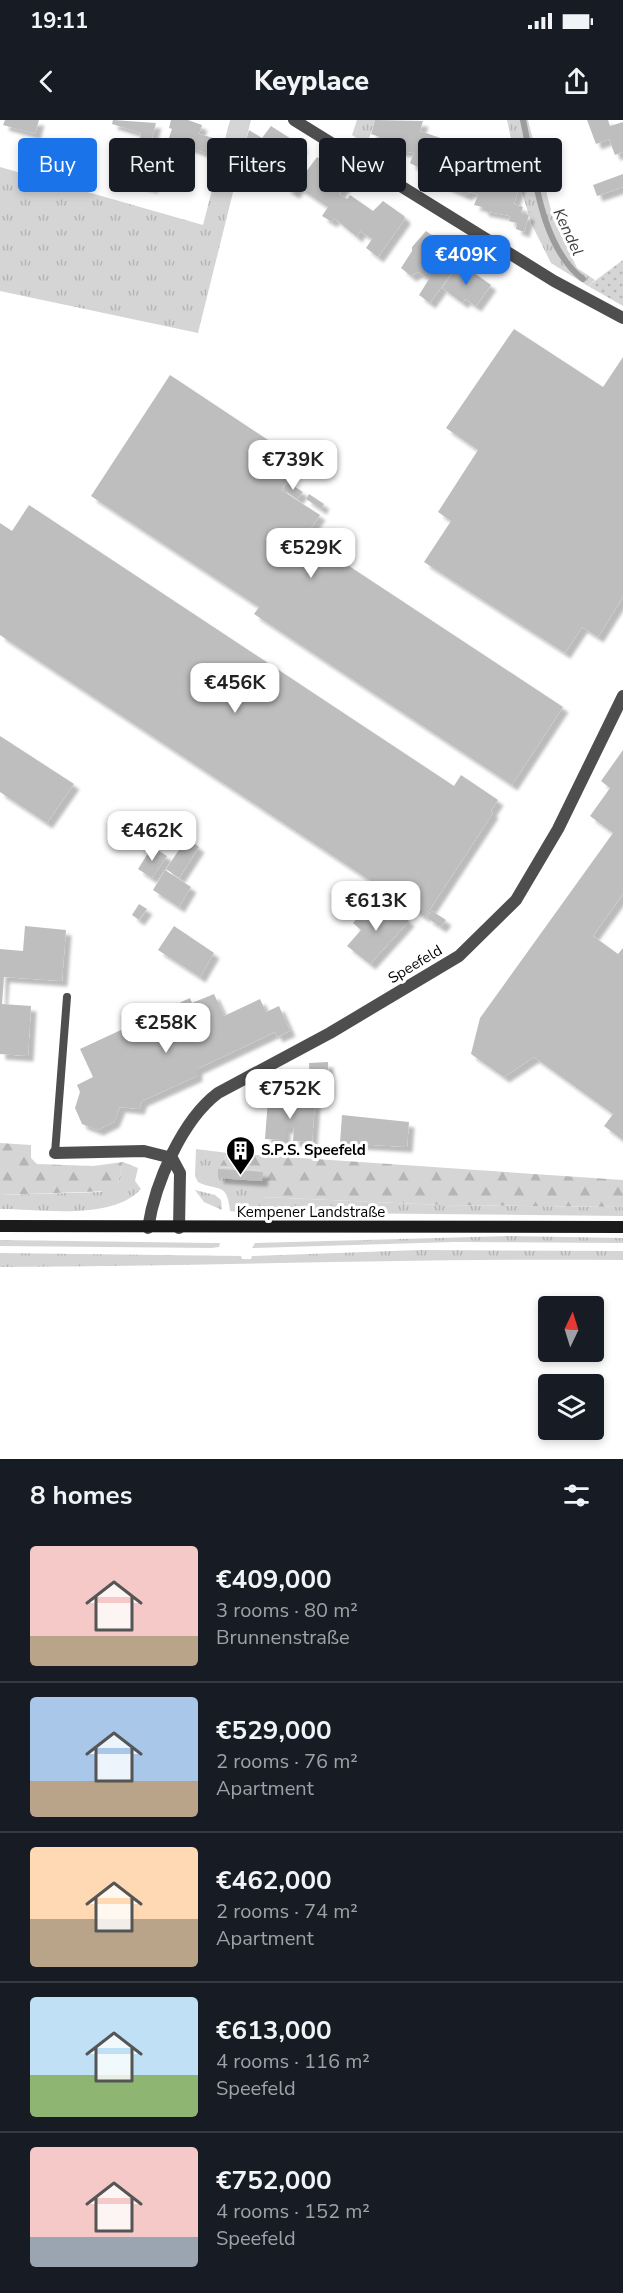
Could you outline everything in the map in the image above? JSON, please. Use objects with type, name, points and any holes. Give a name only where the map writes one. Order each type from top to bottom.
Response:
[{"type":"street","points":[[294,120],[554,281],[623,318]]},
{"type":"street","name":"Speefeld","points":[[148,1228],[152,1203],[161,1174],[204,1103],[330,1033],[459,956],[516,900],[558,829],[623,696]]},
{"type":"street","points":[[55,1153],[144,1151],[172,1158],[180,1173],[179,1228]]},
{"type":"street","name":"Kempener Landstraße","points":[[0,1226],[623,1227]]},
{"type":"lane","points":[[55,1153],[67,997]]},
{"type":"green space","points":[[230,120],[251,120],[247,138],[225,138]]},
{"type":"green space","points":[[357,120],[375,120],[369,138],[356,138],[352,135]]},
{"type":"green space","points":[[507,120],[528,120],[533,138],[511,138]]},
{"type":"green space","points":[[0,167],[18,172],[18,192],[88,192],[203,225],[211,192],[233,192],[198,333],[0,291]]},
{"type":"green space","points":[[522,192],[546,192],[553,218],[577,268],[595,280],[588,286],[551,263],[532,225]]},
{"type":"green space","points":[[623,260],[623,306],[588,286]]},
{"type":"green space","points":[[0,1143],[31,1145],[31,1158],[37,1164],[93,1166],[123,1162],[118,1183],[112,1191],[0,1195]]},
{"type":"green space","points":[[196,1149],[228,1153],[219,1167],[264,1170],[263,1197],[442,1205],[623,1207],[623,1216],[230,1211],[224,1191],[198,1182],[195,1176]]},
{"type":"green space","points":[[228,1153],[623,1180],[623,1207],[442,1205],[262,1197],[263,1170],[219,1167]]},
{"type":"green space","points":[[123,1162],[138,1168],[135,1181],[141,1189],[128,1199],[112,1206],[75,1211],[0,1209],[0,1195],[101,1192],[118,1183]]},
{"type":"green space","points":[[195,1190],[215,1195],[221,1200],[222,1210],[204,1202]]},
{"type":"green space","points":[[510,1236],[623,1238],[623,1243],[454,1242],[252,1248],[255,1243]]},
{"type":"green space","points":[[0,1240],[220,1243],[219,1247],[212,1248],[0,1246]]},
{"type":"green space","points":[[420,1250],[623,1251],[623,1260],[0,1267],[0,1253],[241,1256],[242,1259],[251,1259],[252,1256]]},
{"type":"building","points":[[5,120],[39,120],[35,134],[3,125]]},
{"type":"building","points":[[113,120],[156,123],[152,138],[140,138],[141,133],[112,124]]},
{"type":"building","points":[[171,120],[188,120],[202,125],[199,134],[213,138],[207,138],[207,153],[195,149],[195,138],[169,138],[172,129],[169,128]]},
{"type":"building","points":[[375,120],[423,121],[420,131],[440,138],[418,138],[418,167],[410,163],[414,153],[406,152],[406,138],[380,138],[371,134]]},
{"type":"building","points":[[587,120],[608,120],[610,126],[623,122],[623,152],[615,155],[609,139],[596,144]]},
{"type":"building","points":[[271,126],[290,138],[262,138]]},
{"type":"building","points":[[249,130],[262,138],[247,138]]},
{"type":"building","points":[[317,157],[319,158],[319,192],[340,192],[339,194],[347,199],[350,195],[373,211],[383,201],[405,219],[378,257],[366,248],[372,239],[360,231],[357,237],[334,218],[332,222],[322,216],[328,207],[306,192],[307,171]]},
{"type":"building","points":[[623,174],[623,187],[597,196],[593,185]]},
{"type":"building","points":[[470,192],[518,192],[514,204],[523,207],[521,213],[529,215],[524,232],[516,229],[517,223],[509,221],[510,216],[484,211],[482,207],[474,205],[478,195]]},
{"type":"building","points":[[426,231],[463,257],[430,303],[419,295],[429,279],[418,272],[411,276],[401,268],[412,251],[412,247]]},
{"type":"building","points":[[460,263],[491,285],[476,306],[465,299],[463,303],[442,288]]},
{"type":"building","points":[[514,329],[603,387],[623,357],[623,597],[598,637],[582,627],[565,653],[424,562],[451,521],[438,512],[478,450],[446,428]]},
{"type":"building","points":[[170,375],[274,444],[272,446],[286,455],[276,469],[289,477],[281,490],[320,515],[305,537],[563,707],[512,785],[254,614],[259,607],[91,496]]},
{"type":"building","points":[[287,482],[303,492],[297,499],[283,489]]},
{"type":"building","points":[[309,494],[324,504],[321,509],[306,499]]},
{"type":"building","points":[[29,505],[454,786],[461,775],[498,800],[491,811],[493,813],[425,917],[0,635],[0,523],[12,531]]},
{"type":"building","points":[[0,736],[74,784],[47,823],[0,792]]},
{"type":"building","points":[[623,750],[623,894],[593,936],[618,954],[623,948],[623,1140],[604,1126],[613,1114],[534,1057],[504,1077],[471,1054],[480,1018],[613,833],[590,816],[610,788],[601,781]]},
{"type":"building","points":[[187,838],[199,847],[179,878],[166,869]]},
{"type":"building","points":[[152,847],[167,856],[152,878],[138,869]]},
{"type":"building","points":[[165,870],[191,887],[179,907],[153,890]]},
{"type":"building","points":[[388,903],[409,921],[370,964],[347,946],[361,930],[353,923],[365,909],[376,917]]},
{"type":"building","points":[[139,904],[147,909],[139,920],[132,915]]},
{"type":"building","points":[[432,911],[446,920],[441,927],[427,918]]},
{"type":"building","points":[[25,926],[66,930],[62,981],[4,977],[2,1004],[31,1006],[28,1056],[0,1054],[0,949],[23,951]]},
{"type":"building","points":[[174,926],[214,953],[200,977],[158,950]]},
{"type":"building","points":[[214,994],[224,1016],[260,999],[266,1012],[279,1006],[290,1031],[277,1037],[275,1032],[197,1069],[197,1076],[142,1101],[139,1109],[120,1107],[114,1122],[98,1130],[82,1124],[75,1108],[80,1092],[77,1085],[93,1077],[80,1049],[190,998],[192,1003]]},
{"type":"building","points":[[328,1062],[329,1092],[310,1093],[309,1063]]},
{"type":"building","points":[[268,1099],[315,1102],[312,1142],[293,1141],[294,1128],[285,1128],[285,1140],[265,1139]]},
{"type":"building","points":[[342,1115],[409,1122],[407,1147],[340,1143]]},
{"type":"building","name":"S.P.S. Speefeld","points":[[218,1169],[263,1172],[262,1181],[218,1178]]},
{"type":"waterway","name":"Kendel","points":[[523,120],[535,183],[548,228],[557,248],[583,279]]},
{"type":"place","name":"S.P.S. Speefeld","points":[[240,1176]]}]
